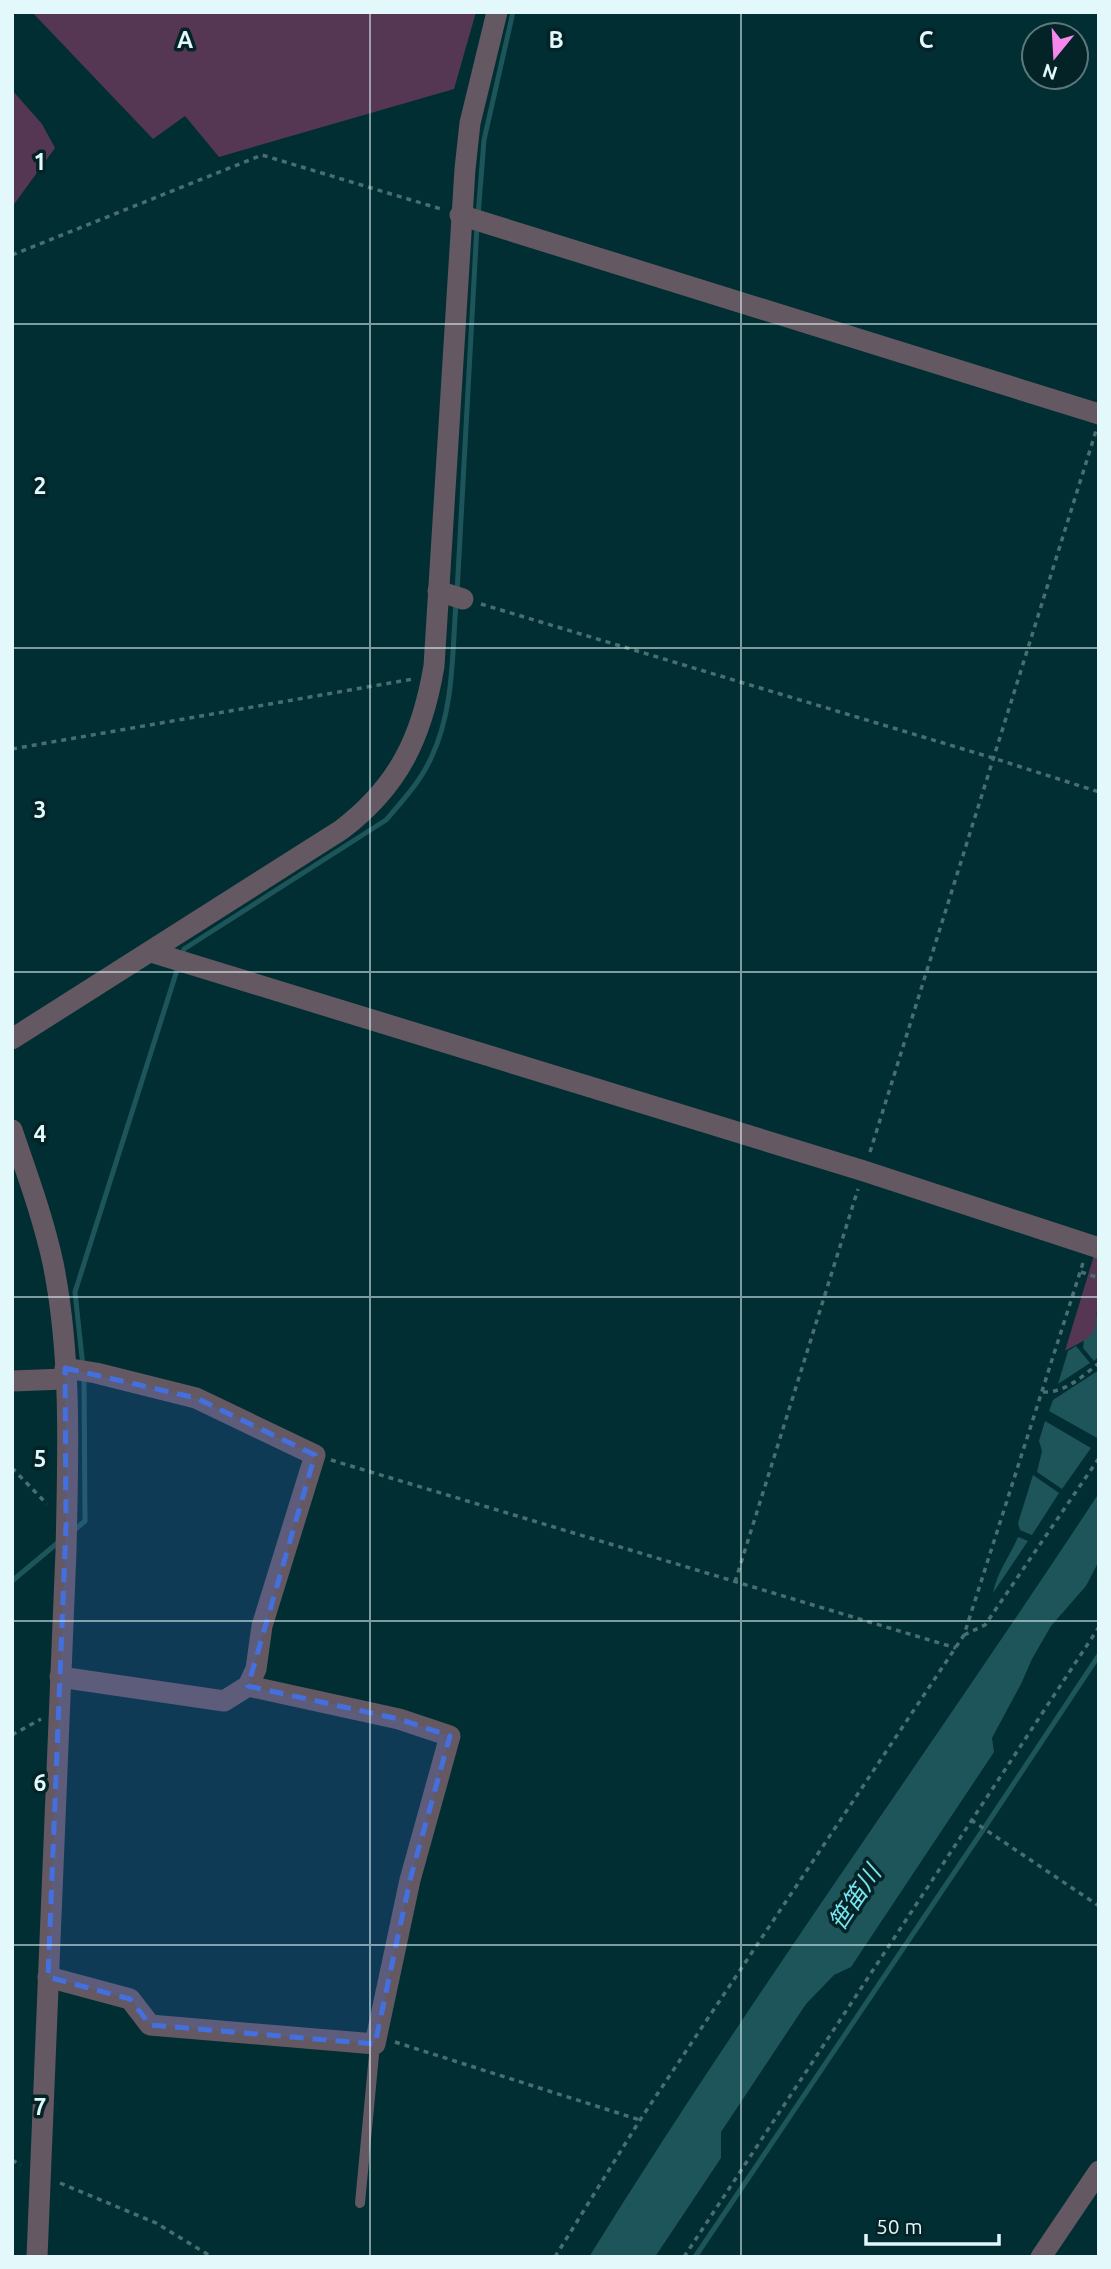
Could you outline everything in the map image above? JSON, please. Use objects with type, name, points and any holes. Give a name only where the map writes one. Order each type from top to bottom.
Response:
[{"type":"street","points":[[12,1039],[170,958],[341,830],[370,805],[394,777],[413,745],[428,700],[451,595],[472,219],[470,123],[497,12]]},
{"type":"street","points":[[472,219],[1099,414]]},
{"type":"street","points":[[170,958],[863,1171],[1094,1246]]},
{"type":"street","points":[[12,1130],[47,1237],[76,1372],[68,1443],[66,1551],[37,2257]]},
{"type":"street","points":[[12,1381],[76,1372],[196,1398],[315,1455],[261,1626],[257,1670],[248,1686],[224,1701],[60,1677]]},
{"type":"street","points":[[48,1977],[130,1999],[150,2025],[375,2044],[410,1880],[450,1736],[399,1719],[248,1686]]},
{"type":"street","points":[[1041,2257],[1099,2171]]},
{"type":"lane","points":[[360,2203],[375,2044]]},
{"type":"path","points":[[12,255],[262,155],[472,219]]},
{"type":"path","points":[[735,1582],[1099,422]]},
{"type":"path","points":[[451,595],[1099,792]]},
{"type":"path","points":[[12,749],[432,676]]},
{"type":"path","points":[[555,2257],[640,2120],[964,1635],[1081,1272],[1094,1246]]},
{"type":"path","points":[[1081,1272],[1099,1278]]},
{"type":"path","points":[[1044,1392],[1054,1392],[1073,1383],[1099,1363]]},
{"type":"path","points":[[315,1455],[956,1648]]},
{"type":"path","points":[[964,1635],[985,1625],[1099,1458]]},
{"type":"path","points":[[12,1468],[66,1525]]},
{"type":"path","points":[[684,2257],[1099,1627]]},
{"type":"path","points":[[12,1735],[58,1710]]},
{"type":"path","points":[[971,1820],[1099,1906]]},
{"type":"path","points":[[375,2044],[393,2041],[640,2120]]},
{"type":"path","points":[[40,2174],[156,2223],[212,2257]]},
{"type":"highlighted area","points":[[65,1368],[196,1398],[315,1455],[248,1686],[399,1719],[450,1736],[410,1880],[375,2044],[150,2025],[130,1999],[48,1977],[66,1525]]},
{"type":"shaded area","points":[[32,12],[476,12],[454,89],[219,157],[185,116],[153,139]]},
{"type":"shaded area","points":[[12,90],[42,124],[55,148],[12,207]]},
{"type":"shaded area","points":[[1095,1252],[1099,1253],[1099,1306],[1095,1330],[1086,1339],[1065,1351]]},
{"type":"water","points":[[1099,1308],[1099,1356],[1094,1361],[1083,1348],[1084,1340],[1095,1329]]},
{"type":"water","points":[[1076,1346],[1090,1363],[1058,1384],[1068,1351]]},
{"type":"water","points":[[1099,1370],[1099,1439],[1049,1411],[1053,1400]]},
{"type":"water","points":[[1045,1421],[1091,1448],[1062,1489],[1037,1472],[1042,1451],[1039,1441]]},
{"type":"water","points":[[1033,1475],[1059,1493],[1032,1535],[1020,1530],[1018,1523]]},
{"type":"water","name":"笹笛川","points":[[1099,1493],[1099,1561],[1086,1586],[1051,1626],[1032,1659],[992,1738],[994,1752],[851,1967],[834,1975],[806,2004],[721,2132],[721,2158],[655,2257],[589,2257],[713,2064]]},
{"type":"water","points":[[1018,1537],[1028,1541],[993,1593],[1001,1571]]},
{"type":"waterway","points":[[478,216],[484,140],[513,12]]},
{"type":"waterway","points":[[457,593],[477,225]]},
{"type":"waterway","points":[[181,957],[184,949],[386,820],[411,790],[431,758],[444,721],[451,682],[456,603]]},
{"type":"waterway","points":[[83,1367],[75,1292],[178,967]]},
{"type":"waterway","points":[[72,1532],[85,1521],[84,1377]]},
{"type":"waterway","points":[[12,1581],[61,1540]]},
{"type":"waterway","points":[[695,2257],[1099,1655]]}]
